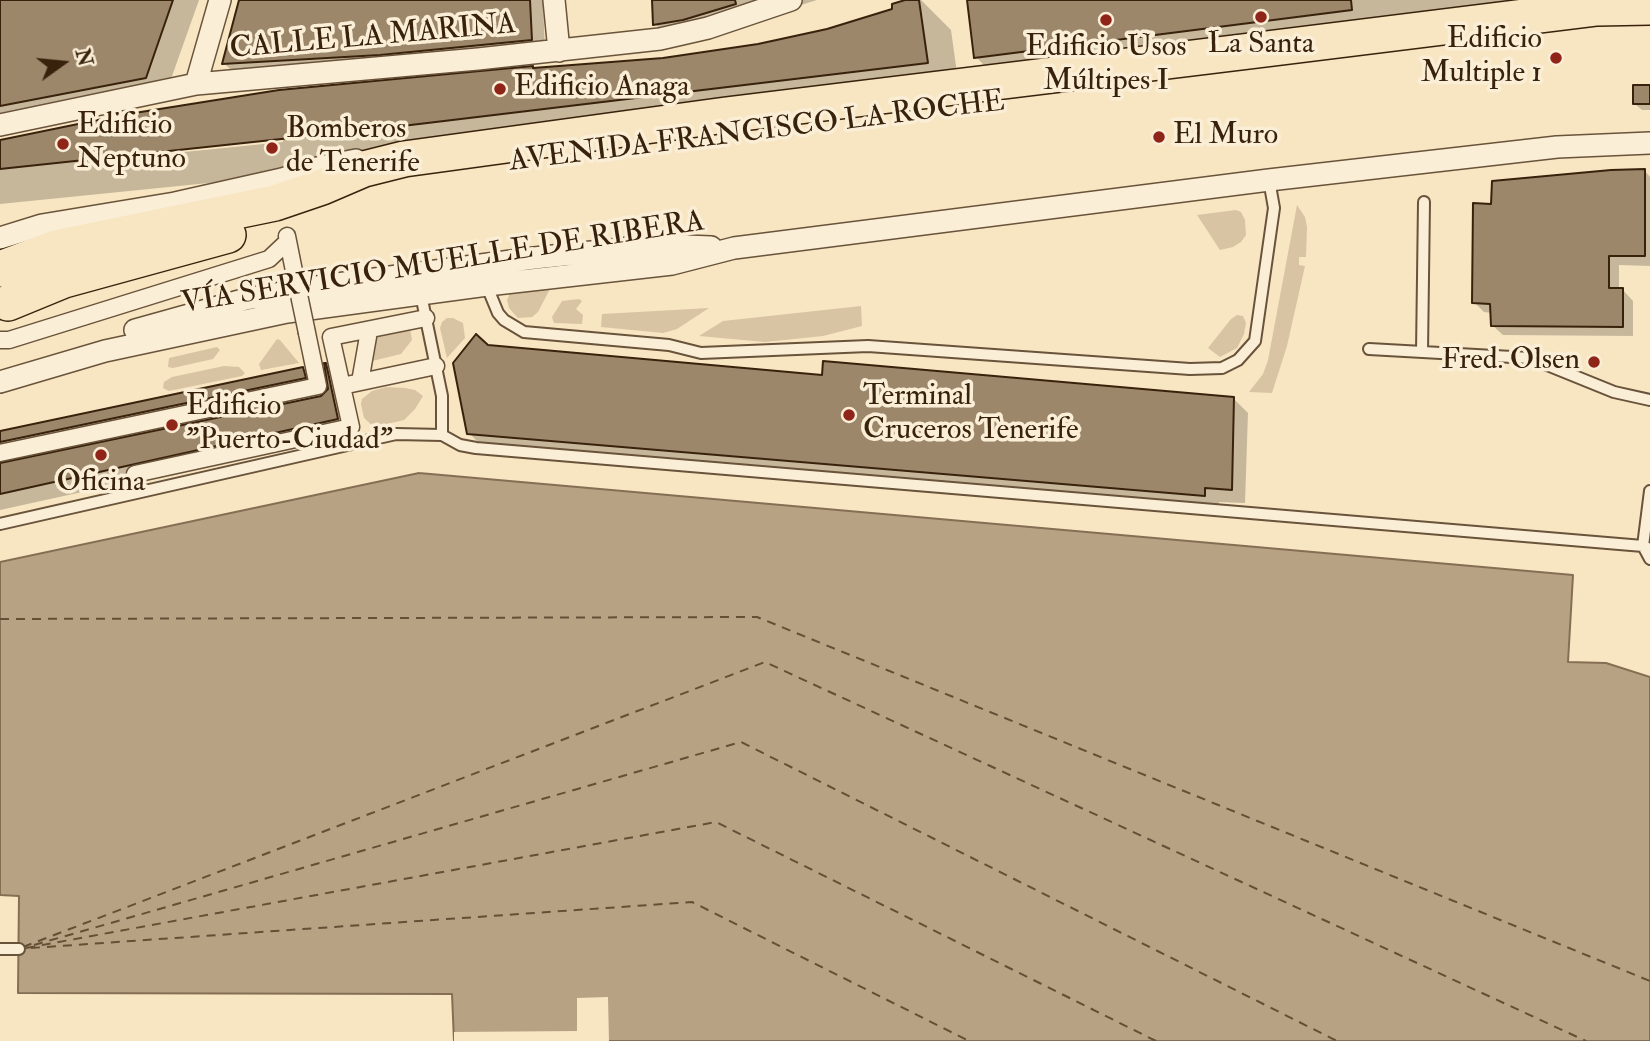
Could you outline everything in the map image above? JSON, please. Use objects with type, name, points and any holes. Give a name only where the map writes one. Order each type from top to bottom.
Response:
[{"type":"main road","name":"AVENIDA FRANCISCO LA ROCHE","points":[[405,168],[753,112],[1650,7]]},
{"type":"main road","name":"AVENIDA FRANCISCO LA ROCHE","points":[[1598,13],[1650,30]]},
{"type":"main road","points":[[0,269],[57,248],[275,203],[364,169],[405,168]]},
{"type":"main road","points":[[8,303],[64,280],[304,214],[372,186],[405,168]]},
{"type":"street","points":[[196,84],[220,0]]},
{"type":"street","points":[[554,0],[559,51]]},
{"type":"street","name":"CALLE LA MARINA","points":[[0,125],[196,84],[559,51],[681,35],[791,0]]},
{"type":"street","name":"VÍA SERVICIO MUELLE DE RIBERA","points":[[0,369],[246,299],[484,275],[659,245],[734,248],[1269,180],[1557,147],[1650,143]]},
{"type":"street","name":"AVENIDA FRANCISCO LA ROCHE","points":[[0,237],[42,225],[132,212],[338,163],[405,168]]},
{"type":"street","points":[[0,340],[9,340],[269,259],[287,239],[318,386],[0,453]]},
{"type":"street","name":"VÍA SERVICIO MUELLE DE RIBERA","points":[[0,382],[105,351],[419,283]]},
{"type":"street","points":[[135,474],[351,427],[331,337],[426,318]]},
{"type":"street","points":[[360,382],[369,331]]},
{"type":"street","points":[[342,386],[436,366]]},
{"type":"lane","points":[[484,275],[498,313],[513,327],[524,332],[669,345],[701,353],[867,346],[1190,369],[1222,368],[1238,360],[1255,341],[1273,208],[1269,180]]},
{"type":"lane","points":[[1422,352],[1424,201]]},
{"type":"lane","points":[[419,283],[442,396],[442,435]]},
{"type":"lane","points":[[1369,349],[1531,358],[1614,392],[1650,400]]},
{"type":"lane","points":[[0,524],[396,434],[442,435],[460,445],[476,448],[1646,548]]},
{"type":"lane","points":[[1650,491],[1646,548],[1650,559]]},
{"type":"lane","points":[[0,949],[19,949]]},
{"type":"shaded area","points":[[1297,205],[1305,217],[1307,227],[1306,257],[1299,257],[1299,265],[1305,266],[1287,346],[1272,393],[1249,392],[1263,374],[1268,360]]},
{"type":"shaded area","points":[[1236,210],[1241,212],[1245,220],[1246,235],[1233,247],[1220,250],[1197,215]]},
{"type":"shaded area","points":[[552,285],[538,312],[532,317],[518,318],[509,308],[507,300],[510,293]]},
{"type":"shaded area","points":[[562,301],[582,301],[576,309],[583,315],[582,324],[554,323],[552,317]]},
{"type":"shaded area","points":[[861,306],[862,326],[823,336],[765,342],[699,336],[723,321]]},
{"type":"shaded area","points":[[709,308],[677,329],[663,333],[601,327],[602,314]]},
{"type":"shaded area","points":[[1237,315],[1243,316],[1246,323],[1244,334],[1237,348],[1220,357],[1208,348]]},
{"type":"shaded area","points":[[447,318],[463,323],[465,338],[447,358],[440,328]]},
{"type":"shaded area","points":[[410,328],[412,340],[401,354],[372,361],[375,337],[389,330]]},
{"type":"shaded area","points":[[277,339],[299,363],[261,370],[259,364]]},
{"type":"shaded area","points":[[217,347],[220,350],[213,359],[168,367],[169,358]]},
{"type":"shaded area","points":[[224,366],[239,367],[245,373],[242,376],[169,391],[163,388],[164,382],[172,377]]},
{"type":"shaded area","points":[[386,387],[415,390],[423,396],[404,420],[374,427],[364,418],[362,399],[372,391]]},
{"type":"shaded area","points":[[419,473],[1573,575],[1568,662],[1606,663],[1650,677],[1650,1041],[454,1041],[452,994],[18,993],[19,896],[0,895],[0,562]]},
{"type":"pier","points":[[608,997],[609,1041],[454,1041],[454,1032],[577,1031],[577,998]]},
{"type":"building","points":[[0,0],[173,0],[146,78],[0,106]]},
{"type":"building","points":[[239,0],[530,0],[532,40],[380,55],[222,64]]},
{"type":"building","points":[[652,0],[735,0],[736,4],[683,20],[653,25]]},
{"type":"building","points":[[919,0],[928,63],[394,127],[0,169],[0,140],[122,115],[279,90],[533,66],[663,58],[758,44],[827,29],[892,9],[892,4]]},
{"type":"building","name":"Edificio Usos Múltipes I","points":[[967,0],[1351,0],[1352,10],[974,58]]},
{"type":"building","points":[[1633,85],[1650,85],[1650,104],[1633,104]]},
{"type":"building","points":[[1645,169],[1645,256],[1609,256],[1609,288],[1623,288],[1623,327],[1491,326],[1490,304],[1472,303],[1473,203],[1491,204],[1492,181]]},
{"type":"building","name":"Terminal Cruceros Tenerife","points":[[476,334],[488,345],[822,375],[823,361],[1234,397],[1232,490],[1205,488],[1205,496],[467,434],[453,363]]},
{"type":"building","points":[[324,363],[338,419],[0,494],[0,463],[321,396],[328,389]]},
{"type":"building","points":[[303,367],[306,378],[0,442],[0,431]]},
{"type":"ferry route","points":[[0,619],[757,617],[1650,981]]},
{"type":"ferry route","points":[[23,947],[765,662],[1586,1041]]},
{"type":"ferry route","points":[[34,945],[741,742],[1337,1041]]},
{"type":"ferry route","points":[[26,948],[716,822],[1156,1041]]},
{"type":"ferry route","points":[[31,948],[692,902],[969,1041]]},
{"type":"place","name":"La Santa","points":[[1261,17]]},
{"type":"place","name":"Edificio Usos Múltipes I","points":[[1106,20]]},
{"type":"place","name":"Edificio Multiple 1","points":[[1556,58]]},
{"type":"place","name":"Edificio Anaga","points":[[500,89]]},
{"type":"place","name":"El Muro","points":[[1159,137]]},
{"type":"place","name":"Edificio Neptuno","points":[[63,144]]},
{"type":"place","name":"Bomberos de Tenerife","points":[[272,148]]},
{"type":"place","name":"Fred. Olsen","points":[[1594,362]]},
{"type":"place","name":"Terminal Cruceros Tenerife","points":[[849,415]]},
{"type":"place","name":"Edificio \"Puerto-Ciudad\"","points":[[172,425]]},
{"type":"place","name":"Oficina","points":[[101,455]]}]
